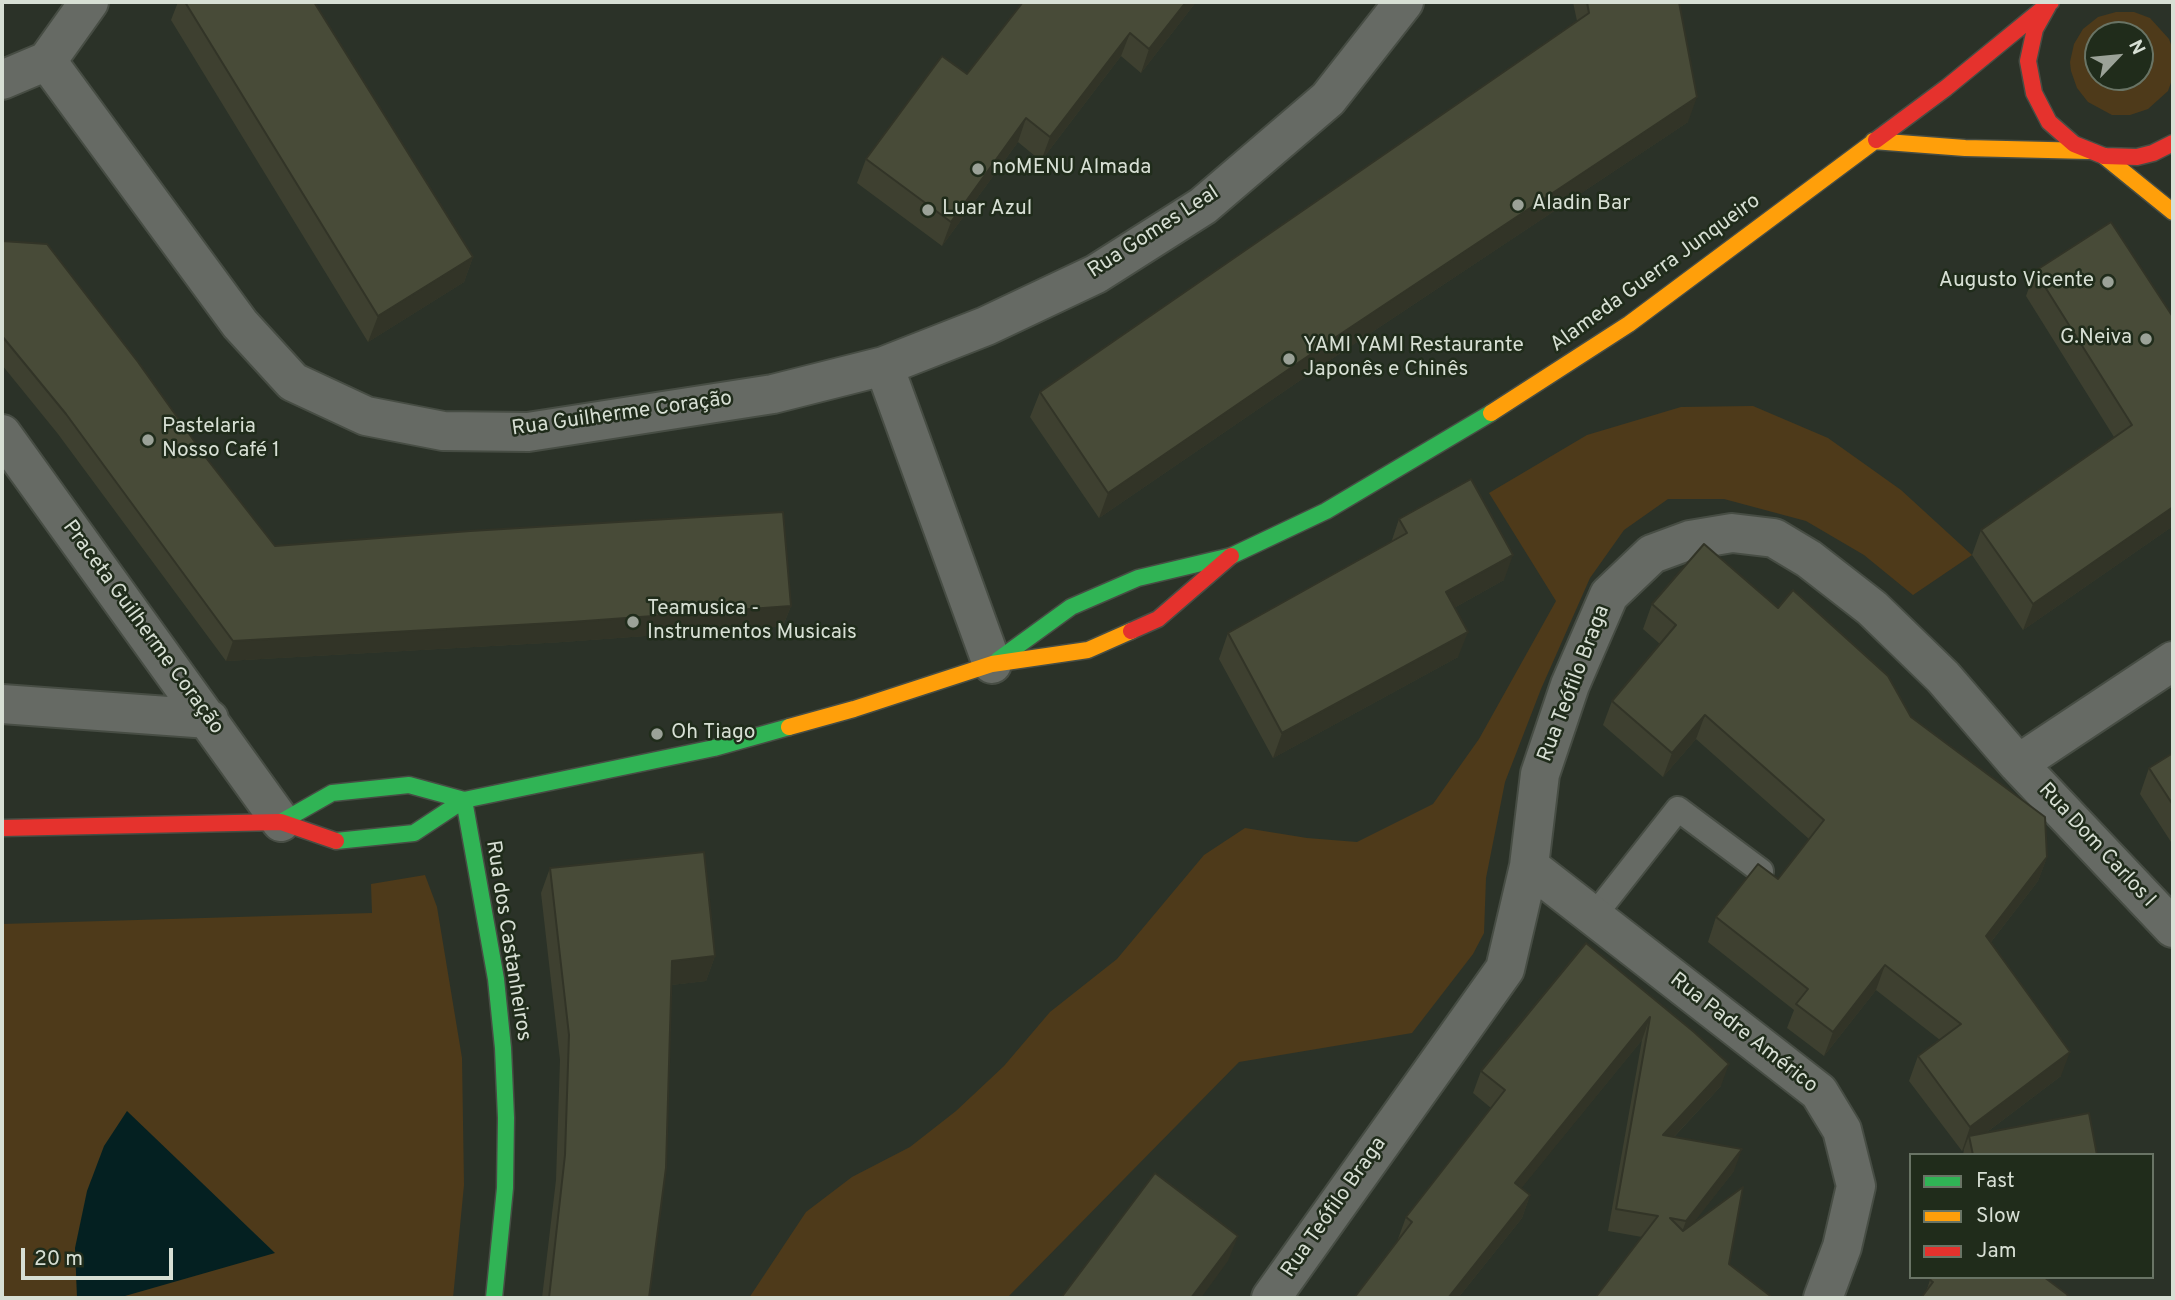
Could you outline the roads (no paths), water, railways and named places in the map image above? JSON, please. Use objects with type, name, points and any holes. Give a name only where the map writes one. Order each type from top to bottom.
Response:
[{"type":"street","points":[[2,80],[47,61],[89,2]]},
{"type":"street","name":"Rua Gomes Leal","points":[[884,366],[985,326],[1096,274],[1203,206],[1328,99],[1404,2]]},
{"type":"street","points":[[2051,2],[2042,14],[2028,61],[2040,108],[2049,122],[2074,144],[2096,153],[2173,212]]},
{"type":"street","name":"Alameda Guerra Junqueiro","points":[[992,664],[1070,607],[1138,578],[1231,556],[1326,510],[1462,432],[1629,324],[1946,88],[2051,2]]},
{"type":"street","name":"Rua Guilherme Coração","points":[[47,61],[240,324],[293,382],[366,416],[443,431],[528,432],[774,394],[884,366]]},
{"type":"street","points":[[1874,141],[2137,157],[2173,143]]},
{"type":"street","points":[[884,366],[992,664]]},
{"type":"street","name":"Praceta Guilherme Coração","points":[[2,434],[281,822]]},
{"type":"street","name":"Rua Teófilo Braga","points":[[1271,1298],[1505,969],[1529,866],[1540,774],[1570,685],[1609,595],[1652,554],[1690,540],[1732,533],[1774,538],[1809,558],[1872,608],[1934,668],[2018,764]]},
{"type":"street","name":"Alameda Guerra Junqueiro","points":[[2,828],[281,822],[337,841],[414,833],[464,800],[714,748],[854,709],[992,664],[1088,650],[1158,619],[1231,556]]},
{"type":"street","points":[[2018,764],[2173,661]]},
{"type":"street","points":[[2,704],[209,719]]},
{"type":"street","name":"Rua Dom Carlos I","points":[[2018,764],[2173,928]]},
{"type":"street","name":"Alameda Guerra Junqueiro","points":[[281,822],[332,793],[409,785],[464,800]]},
{"type":"street","name":"Rua dos Castanheiros","points":[[464,800],[496,979],[503,1048],[505,1188],[494,1298]]},
{"type":"street","name":"Rua Padre Américo","points":[[1529,866],[1819,1092],[1842,1130],[1856,1185],[1842,1247],[1823,1298]]},
{"type":"lane","points":[[1593,916],[1678,809],[1761,871]]},
{"type":"water","points":[[127,1111],[275,1253],[118,1298],[77,1298],[75,1248],[87,1191],[104,1146]]},
{"type":"place","name":"noMENU Almada","points":[[978,169]]},
{"type":"place","name":"Aladin Bar","points":[[1518,205]]},
{"type":"place","name":"Luar Azul","points":[[928,210]]},
{"type":"place","name":"Augusto Vicente","points":[[2108,282]]},
{"type":"place","name":"G.Neiva","points":[[2146,339]]},
{"type":"place","name":"YAMI YAMI Restaurante Japonês e Chinês","points":[[1289,359]]},
{"type":"place","name":"Pastelaria Nosso Café 1","points":[[148,440]]},
{"type":"place","name":"Teamusica - Instrumentos Musicais","points":[[633,622]]},
{"type":"place","name":"Oh Tiago","points":[[657,734]]}]
